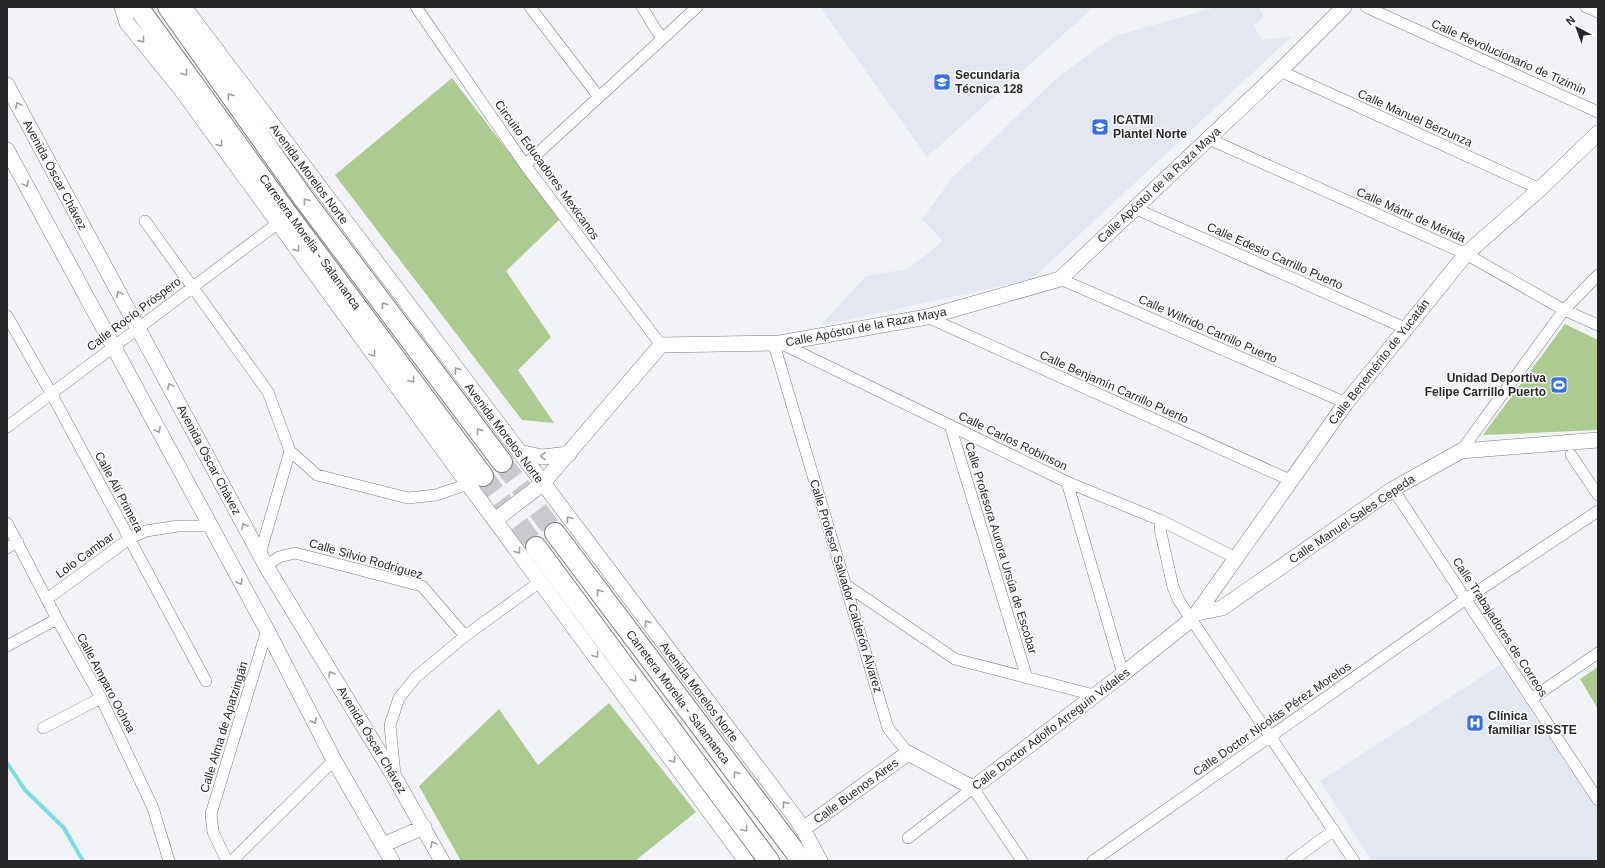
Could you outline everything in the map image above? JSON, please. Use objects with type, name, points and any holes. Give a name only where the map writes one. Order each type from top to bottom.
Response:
[{"type":"highway","name":"Carretera Morelia - Salamanca","points":[[138,7],[286,212],[476,480]]},
{"type":"highway","name":"Carretera Morelia - Salamanca","points":[[168,7],[304,199],[510,457]]},
{"type":"highway","name":"Carretera Morelia - Salamanca","points":[[555,533],[802,861]]},
{"type":"highway","name":"Carretera Morelia - Salamanca","points":[[536,547],[769,861]]},
{"type":"street","points":[[122,7],[128,22],[180,88],[278,223],[476,480],[495,520],[746,861]]},
{"type":"street","name":"Avenida Morelos Norte","points":[[184,7],[510,457],[542,484],[803,829],[820,861]]},
{"type":"street","name":"Circuito Educadores Mexicanos","points":[[416,7],[525,165],[661,345]]},
{"type":"street","points":[[530,7],[600,97]]},
{"type":"street","points":[[642,7],[656,30],[663,38]]},
{"type":"street","points":[[525,165],[697,7]]},
{"type":"street","name":"Calle Apóstol de la Raza Maya","points":[[661,345],[776,343],[927,317],[1060,279],[1280,71],[1344,7]]},
{"type":"street","name":"Calle Revolucionario de Tizimín","points":[[1366,7],[1598,112]]},
{"type":"street","points":[[1586,7],[1598,12]]},
{"type":"street","name":"Calle Manuel Berzunza","points":[[1280,71],[1540,188]]},
{"type":"street","name":"Avenida Óscar Chávez","points":[[7,85],[263,560],[395,778],[442,861]]},
{"type":"street","name":"Calle Benemérito de Yucatán","points":[[1194,616],[1346,403],[1466,254],[1540,188],[1598,133]]},
{"type":"street","name":"Calle Mártir de Mérida","points":[[1209,139],[1466,254],[1564,310],[1598,325]]},
{"type":"street","points":[[7,150],[267,630],[334,760],[392,861]]},
{"type":"street","name":"Calle Edesio Carrillo Puerto","points":[[1134,208],[1405,328]]},
{"type":"street","points":[[145,221],[268,392],[290,451],[317,475],[408,498],[436,495],[476,480]]},
{"type":"street","name":"Calle Rocío Próspero","points":[[7,427],[278,223]]},
{"type":"street","name":"Calle Manuel Sales Cepeda","points":[[1194,616],[1222,608],[1393,489],[1461,451],[1564,310],[1598,275]]},
{"type":"street","name":"Calle Wilfrido Carrillo Puerto","points":[[1060,279],[1346,403]]},
{"type":"street","name":"Calle Alí Primera","points":[[7,316],[51,394],[206,681]]},
{"type":"street","name":"Calle Benjamín Carrillo Puerto","points":[[927,317],[1290,480]]},
{"type":"street","name":"Calle Carlos Robinson","points":[[776,343],[1067,482],[1160,520],[1236,558]]},
{"type":"street","name":"Calle Profesor Salvador Calderón Álvarez","points":[[776,343],[776,351],[888,728],[908,753],[973,788]]},
{"type":"street","points":[[495,520],[542,484],[661,345]]},
{"type":"street","name":"Calle Profesora Aurora Ursúa de Escobar","points":[[950,425],[1027,678]]},
{"type":"street","points":[[1461,451],[1598,440]]},
{"type":"street","points":[[263,560],[290,451]]},
{"type":"street","points":[[510,457],[542,457],[569,454]]},
{"type":"street","points":[[1571,455],[1598,495]]},
{"type":"street","points":[[1067,482],[1123,674]]},
{"type":"street","name":"Calle Trabajadores de Correos","points":[[1393,489],[1598,800]]},
{"type":"street","name":"Calle Doctor Nicolás Pérez Morelos","points":[[1094,861],[1466,599],[1598,512]]},
{"type":"street","points":[[1160,520],[1160,528],[1173,587],[1179,601],[1194,616],[1270,736],[1354,861]]},
{"type":"street","name":"Calle Amparo Ochoa","points":[[7,523],[57,619],[101,698],[153,808],[169,861]]},
{"type":"street","name":"Lolo Cambar","points":[[47,599],[129,539],[146,531],[178,526],[210,526]]},
{"type":"street","points":[[7,548],[18,542]]},
{"type":"street","name":"Calle Silvio Rodríguez","points":[[263,560],[294,552],[422,586],[465,636]]},
{"type":"street","points":[[395,778],[390,725],[399,698],[416,677],[465,636],[541,581]]},
{"type":"street","points":[[846,585],[955,659],[1094,695]]},
{"type":"street","name":"Calle Doctor Adolfo Arreguín Vidales","points":[[908,838],[1123,674],[1194,616]]},
{"type":"street","points":[[7,646],[57,619]]},
{"type":"street","name":"Calle Alma de Apatzingán","points":[[227,861],[213,832],[211,814],[267,630]]},
{"type":"street","points":[[1531,699],[1598,653]]},
{"type":"street","points":[[43,728],[101,698]]},
{"type":"street","name":"Calle Buenos Aires","points":[[803,829],[908,753]]},
{"type":"street","points":[[232,861],[334,760]]},
{"type":"street","points":[[973,788],[1022,861]]},
{"type":"street","points":[[383,845],[424,827]]},
{"type":"street","points":[[1292,861],[1334,830]]},
{"type":"shaded area","name":"Secundaria Técnica 128","points":[[820,7],[1094,7],[927,157]]},
{"type":"shaded area","name":"ICATMI Plantel Norte","points":[[1216,7],[1259,7],[1264,18],[1253,25],[1262,40],[1292,36],[1032,279],[820,326],[866,276],[908,269],[943,241],[922,219],[953,177],[1059,76],[1115,36]]},
{"type":"shaded area","name":"Clínica familiar ISSSTE","points":[[1500,665],[1598,811],[1598,861],[1372,861],[1320,781]]},
{"type":"green space","points":[[452,78],[560,219],[506,271],[551,337],[518,370],[554,423],[522,420],[335,175]]},
{"type":"green space","name":"Unidad Deportiva Felipe Carrillo Puerto","points":[[1565,324],[1598,340],[1598,430],[1483,435]]},
{"type":"green space","points":[[1598,667],[1598,709],[1580,679]]},
{"type":"green space","points":[[609,703],[696,812],[635,861],[461,861],[419,786],[499,709],[538,765]]},
{"type":"waterway","points":[[7,763],[25,790],[64,828],[83,861]]},
{"type":"tunnel","points":[[502,462],[555,533]]},
{"type":"tunnel","points":[[483,476],[536,547]]},
{"type":"place","name":"Secundaria Técnica 128","points":[[942,82]]},
{"type":"place","name":"ICATMI Plantel Norte","points":[[1100,127]]},
{"type":"place","name":"Unidad Deportiva Felipe Carrillo Puerto","points":[[1559,385]]},
{"type":"place","name":"Clínica familiar ISSSTE","points":[[1475,723]]}]
